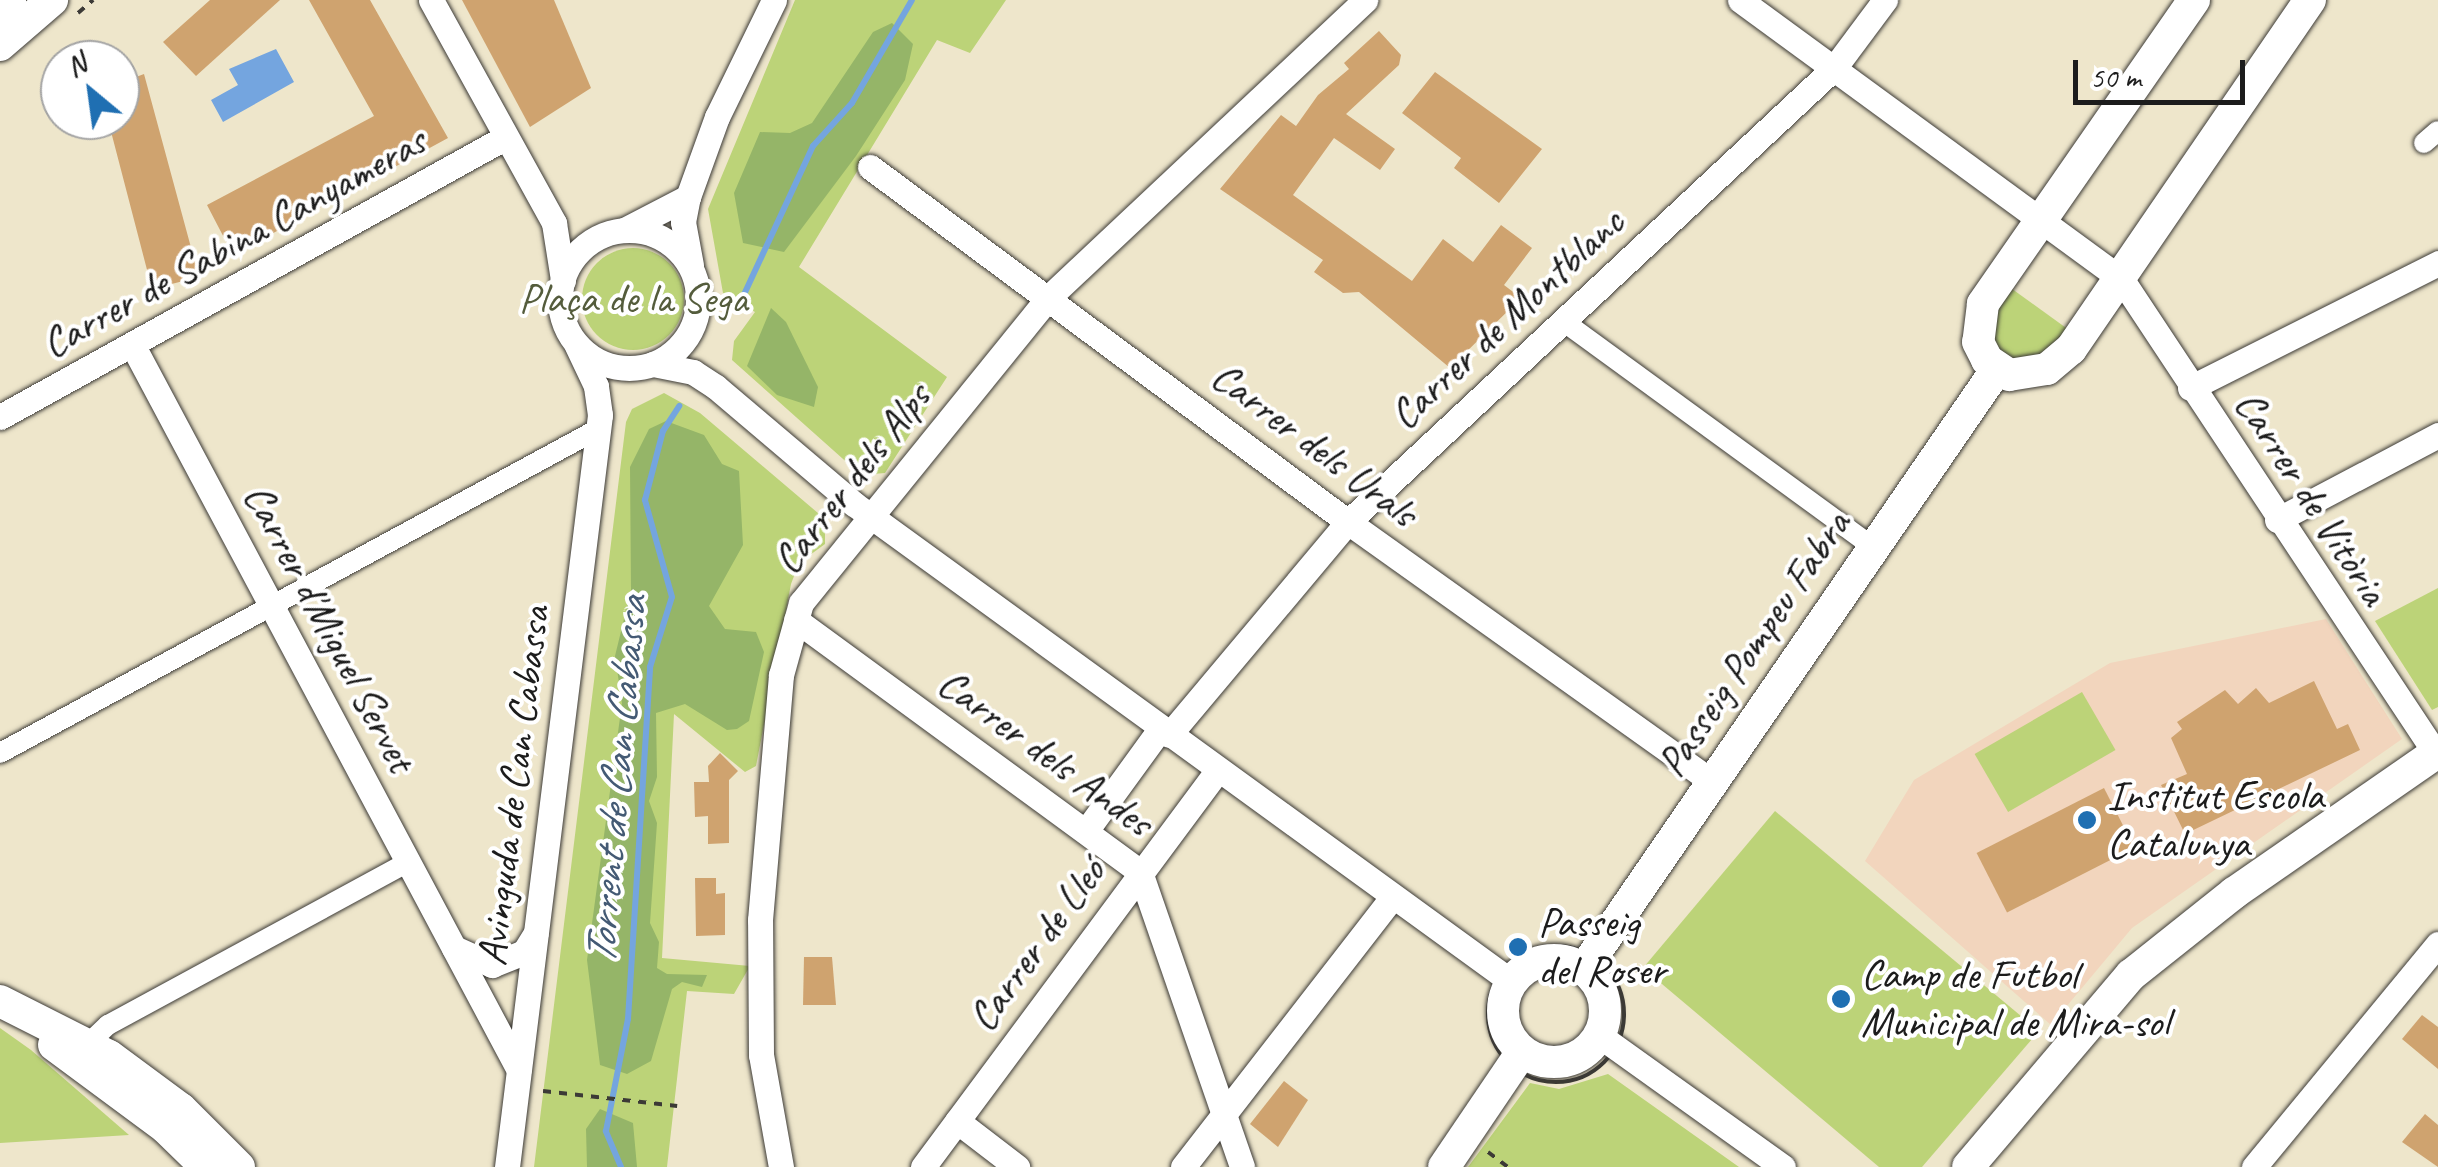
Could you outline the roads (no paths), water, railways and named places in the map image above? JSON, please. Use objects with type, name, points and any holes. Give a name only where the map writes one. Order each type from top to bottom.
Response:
[{"type":"street","points":[[0,8],[10,0]]},
{"type":"street","points":[[0,45],[52,0]]},
{"type":"street","points":[[432,0],[554,223],[563,280],[560,306],[577,346],[604,364],[692,372],[716,386],[871,516],[1391,899],[1506,978]]},
{"type":"street","points":[[0,754],[599,422],[646,366],[677,350],[691,330],[699,297],[684,222],[688,197],[717,117],[774,0]]},
{"type":"street","name":"Carrer dels Alps","points":[[781,1167],[761,1055],[760,920],[768,772],[781,676],[801,603],[1049,297],[1365,0]]},
{"type":"street","points":[[1740,0],[2122,280]]},
{"type":"street","name":"Carrer de Montblanc","points":[[1086,831],[1164,732],[1348,522],[1835,67],[1885,0]]},
{"type":"street","points":[[2194,0],[2041,217],[1978,316],[1978,342],[1998,368],[2022,375],[2047,370],[2122,280],[2310,0]]},
{"type":"street","name":"Carrer de Sabina Canyameras","points":[[0,417],[506,137]]},
{"type":"street","name":"Carrer dels Urals","points":[[870,167],[1348,522],[1713,782]]},
{"type":"street","points":[[563,280],[580,250],[688,197]]},
{"type":"street","points":[[554,223],[608,235],[652,233],[671,243],[693,272]]},
{"type":"street","points":[[2190,388],[2438,263]]},
{"type":"street","name":"Carrer de Vitòria","points":[[2122,280],[2277,520],[2437,754]]},
{"type":"street","points":[[1563,322],[1872,546]]},
{"type":"street","points":[[691,330],[716,386]]},
{"type":"street","name":"Carrer d'Miguel Servet","points":[[133,346],[519,1070]]},
{"type":"street","name":"Avinguda de Can Cabassa","points":[[507,1167],[599,422],[596,386],[577,346]]},
{"type":"street","name":"Passeig Pompeu Fabra","points":[[1589,964],[1872,546],[1998,368]]},
{"type":"street","points":[[2277,520],[2438,435]]},
{"type":"street","name":"Carrer dels Andes","points":[[796,620],[1140,872],[1242,1167]]},
{"type":"street","points":[[1968,1167],[2131,975],[2234,893],[2437,754]]},
{"type":"street","name":"Carrer de Lleó","points":[[924,1167],[1217,771]]},
{"type":"street","points":[[87,1045],[108,1025],[408,862]]},
{"type":"street","points":[[1183,1167],[1391,899]]},
{"type":"street","points":[[454,948],[492,965],[524,952],[536,933]]},
{"type":"street","points":[[2254,1167],[2438,944]]},
{"type":"street","points":[[1506,978],[1546,960],[1589,964],[1602,992],[1608,1042],[1783,1167]]},
{"type":"street","points":[[1506,978],[1502,1012],[1518,1060]]},
{"type":"street","points":[[0,1001],[87,1045],[182,1109],[238,1167]]},
{"type":"street","points":[[0,1001],[166,1128],[206,1167]]},
{"type":"street","points":[[1518,1060],[1564,1062],[1608,1042]]},
{"type":"street","points":[[1444,1167],[1518,1060]]},
{"type":"street","points":[[957,1121],[1017,1167]]},
{"type":"water","points":[[276,49],[294,82],[223,122],[211,100],[238,85],[229,69]]},
{"type":"waterway","name":"Torrent de Can Cabassa","points":[[741,301],[813,146],[852,103],[912,0]]},
{"type":"waterway","name":"Torrent de Can Cabassa","points":[[621,1167],[606,1131],[628,1019],[650,667],[672,597],[645,500],[663,431],[679,406]]},
{"type":"place","name":"Institut Escola Catalunya","points":[[2087,820]]},
{"type":"place","name":"Passeig del Roser","points":[[1518,947]]},
{"type":"place","name":"Camp de Futbol Municipal de Mira-sol","points":[[1841,999]]},
{"type":"park label","name":"Plaça de la Sega","points":[[633,299]]}]
